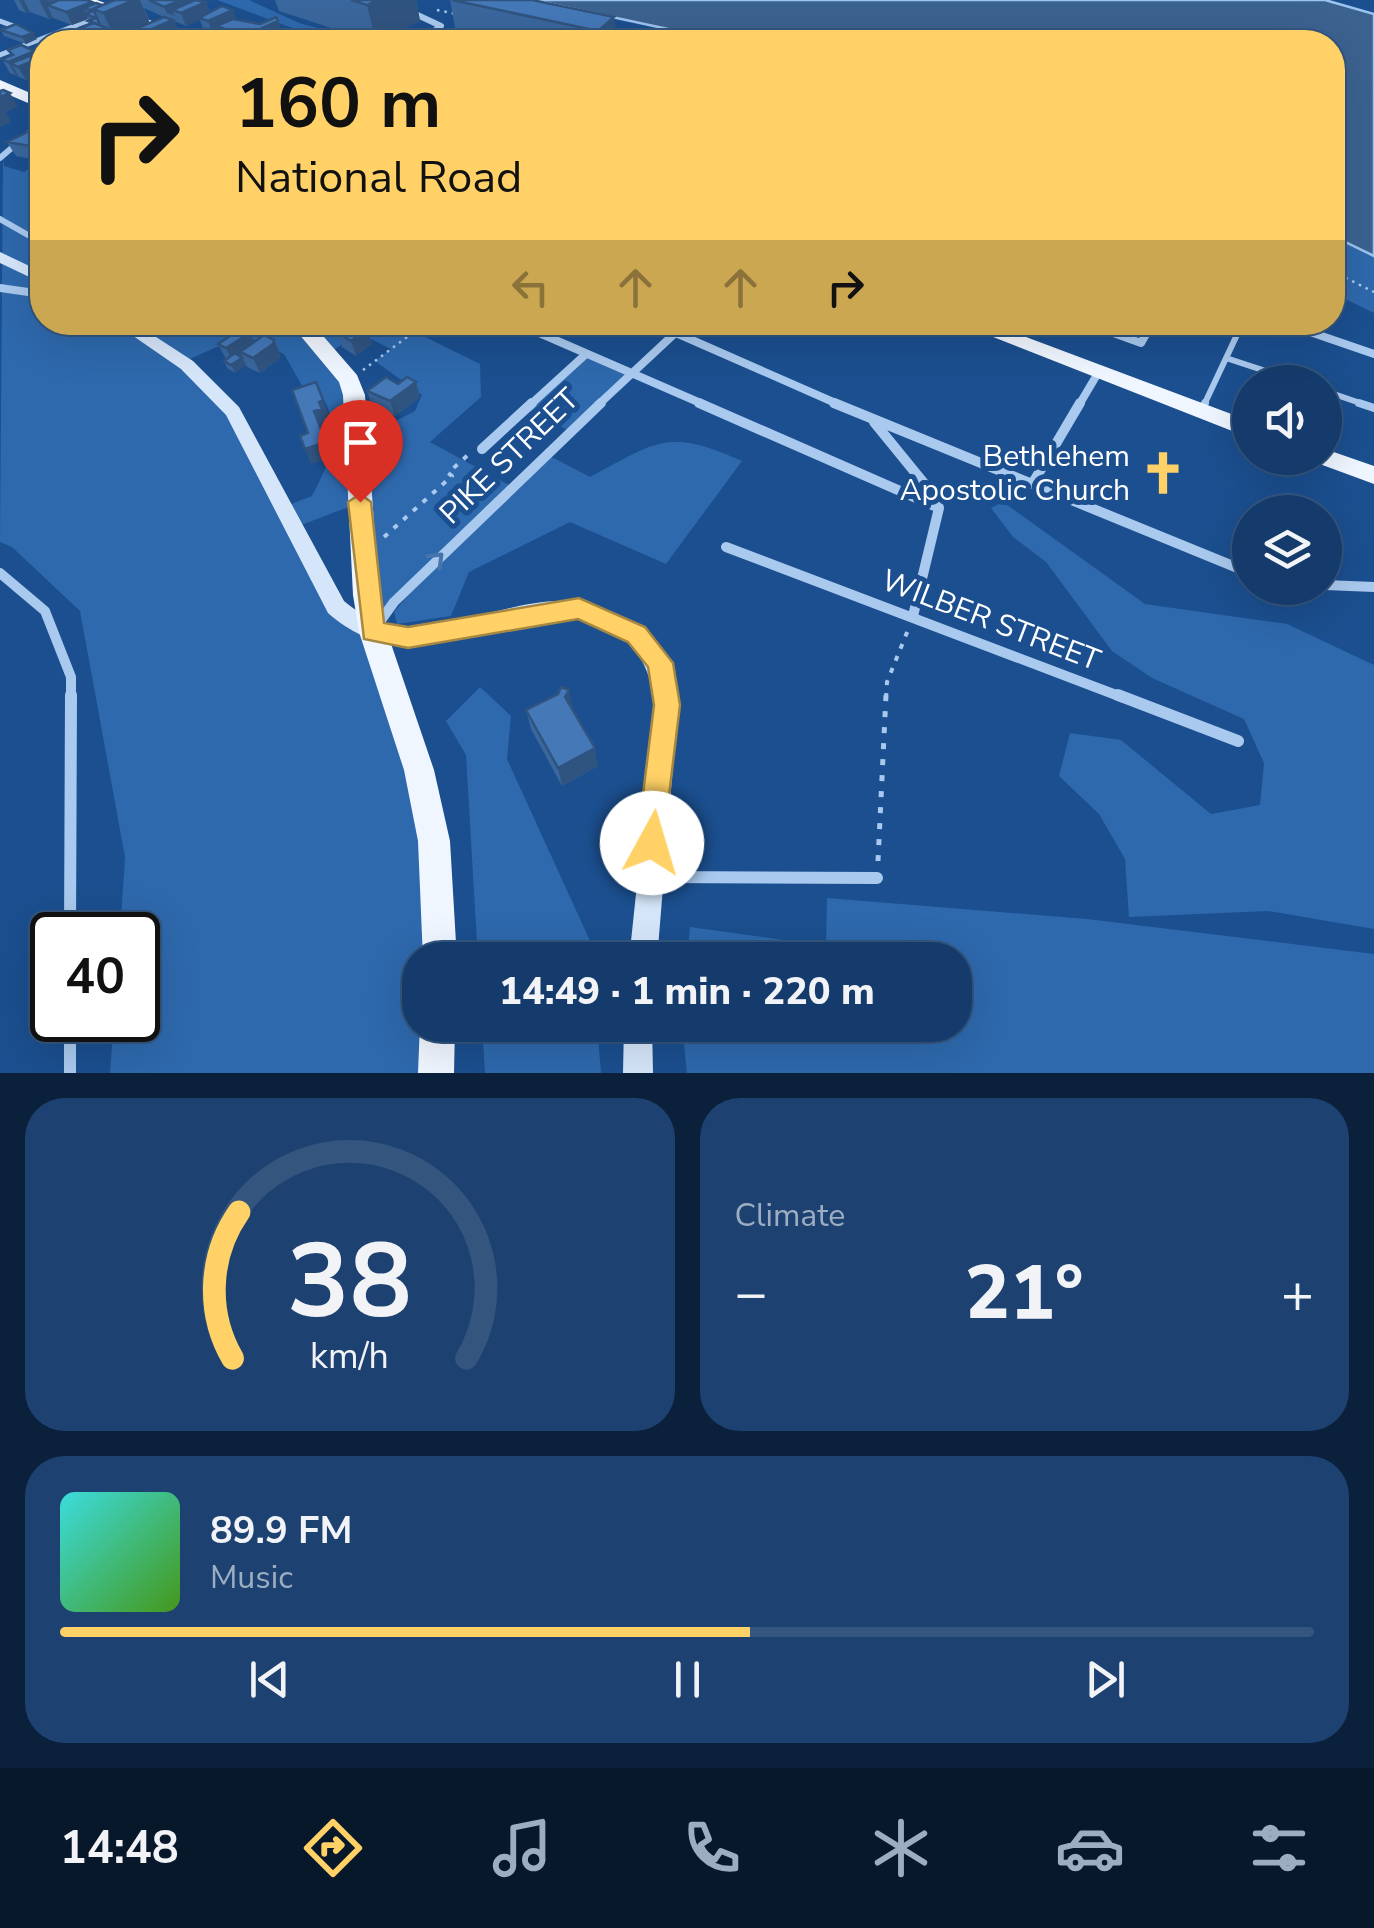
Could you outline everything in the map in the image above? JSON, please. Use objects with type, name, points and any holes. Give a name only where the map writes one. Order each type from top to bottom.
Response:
[{"type":"main road","points":[[84,0],[158,30]]},
{"type":"main road","points":[[0,85],[30,99]]},
{"type":"main road","points":[[309,335],[349,380],[354,395],[363,556],[373,632],[419,770],[434,840],[439,942]]},
{"type":"main road","points":[[1024,335],[1098,373],[1232,423]]},
{"type":"main road","points":[[1342,463],[1374,475]]},
{"type":"main road","points":[[436,1073],[437,1042]]},
{"type":"street","points":[[398,9],[438,22],[440,26],[435,30]]},
{"type":"street","points":[[0,158],[30,132]]},
{"type":"street","points":[[0,256],[30,272]]},
{"type":"street","points":[[0,288],[30,292]]},
{"type":"street","points":[[141,335],[186,365],[233,411],[336,607],[373,632],[408,637],[579,608],[637,635],[660,663],[667,705],[643,942]]},
{"type":"street","points":[[543,335],[939,508]]},
{"type":"street","name":"PIKE STREET","points":[[373,632],[394,602],[674,335]]},
{"type":"street","points":[[681,335],[871,419],[1034,481],[1232,564]]},
{"type":"street","points":[[1119,335],[1141,343],[1146,335]]},
{"type":"street","points":[[1319,335],[1374,354]]},
{"type":"street","points":[[479,448],[586,354]]},
{"type":"street","points":[[1034,481],[1098,373]]},
{"type":"street","points":[[871,419],[936,498],[939,508],[914,616]]},
{"type":"street","name":"WILBER STREET","points":[[726,546],[1238,741]]},
{"type":"street","points":[[0,572],[45,612],[70,677],[70,912]]},
{"type":"street","points":[[1342,586],[1374,587]]},
{"type":"street","points":[[648,877],[877,878]]},
{"type":"street","points":[[70,1042],[70,1073]]},
{"type":"street","points":[[638,1042],[638,1073]]},
{"type":"lane","points":[[64,30],[113,10]]},
{"type":"lane","points":[[0,20],[30,32]]},
{"type":"lane","points":[[0,55],[30,43]]},
{"type":"lane","points":[[0,220],[30,236]]},
{"type":"lane","points":[[1201,412],[1237,335]]},
{"type":"lane","points":[[1226,358],[1247,365]]},
{"type":"lane","points":[[1342,397],[1374,408]]},
{"type":"path","points":[[425,7],[468,16]]},
{"type":"path","points":[[463,30],[468,27]]},
{"type":"path","points":[[1345,278],[1374,292]]},
{"type":"path","points":[[359,373],[410,335]]},
{"type":"path","points":[[377,544],[479,448]]},
{"type":"path","points":[[877,878],[887,682],[914,616]]},
{"type":"shaded area","points":[[217,0],[249,0],[299,23],[325,30],[298,30]]},
{"type":"shaded area","points":[[533,0],[1325,0],[1374,14],[1374,256],[1345,242],[1345,30],[672,30]]},
{"type":"shaded area","points":[[3,156],[4,166],[24,172],[30,168],[30,335],[244,335],[356,335],[328,354],[354,395],[358,440],[415,411],[422,395],[375,361],[391,349],[363,335],[421,335],[480,364],[481,397],[430,442],[511,486],[546,454],[590,477],[663,443],[696,445],[742,461],[666,564],[570,522],[469,572],[451,616],[397,624],[394,612],[442,555],[373,632],[419,770],[438,942],[402,942],[402,1042],[426,1042],[436,1073],[110,1073],[112,1042],[160,1042],[160,912],[121,912],[125,857],[80,611],[12,547],[0,542]],"holes":[[[244,335],[284,354],[309,398],[321,394],[333,433],[329,458],[312,496],[286,506],[208,382],[183,362]],[[359,503],[371,631],[336,607],[296,527]]]},
{"type":"shaded area","points":[[1345,242],[1374,256],[1374,313],[1345,299]]},
{"type":"shaded area","points":[[586,354],[633,374],[570,431],[525,409]]},
{"type":"shaded area","points":[[1003,502],[1145,604],[1287,624],[1374,665],[1374,929],[1268,911],[1129,917],[1125,859],[1099,814],[1059,776],[1070,733],[1121,740],[1211,814],[1260,805],[1264,763],[1244,719],[1152,678],[1112,651],[1046,562],[1013,537],[991,508]]},
{"type":"shaded area","points":[[480,687],[511,716],[507,759],[591,942],[477,942],[466,755],[446,721]]},
{"type":"shaded area","points":[[827,898],[1087,919],[1374,954],[1374,1073],[687,1073],[684,1042],[972,1042],[972,942],[826,942]]},
{"type":"shaded area","points":[[690,927],[797,942],[689,942]]},
{"type":"shaded area","points":[[483,1042],[598,1042],[601,1073],[485,1073]]},
{"type":"building","points":[[59,0],[92,2],[66,12],[47,5]]},
{"type":"building","points":[[115,0],[134,0],[103,13],[93,9]]},
{"type":"building","points":[[149,0],[181,0],[164,7]]},
{"type":"building","points":[[195,0],[206,2],[181,13],[172,10]]},
{"type":"building","points":[[351,0],[377,0],[367,5]]},
{"type":"building","points":[[452,0],[532,0],[614,17],[599,30]]},
{"type":"building","points":[[102,5],[93,9],[100,25],[88,21],[96,18],[85,14],[93,11],[84,8]]},
{"type":"building","points":[[222,6],[233,10],[208,21],[199,18]]},
{"type":"building","points":[[164,17],[173,20],[150,30],[132,30]]},
{"type":"building","points":[[276,17],[278,21],[258,30],[216,26],[233,19],[260,24]]},
{"type":"building","points":[[94,23],[112,30],[87,30],[82,27]]},
{"type":"building","points":[[16,24],[30,34],[22,37],[1,30]]},
{"type":"building","points":[[21,45],[30,49],[30,53],[8,62],[2,59],[13,55],[8,50]]},
{"type":"building","points":[[30,56],[30,62],[18,67],[11,63]]},
{"type":"building","points":[[30,131],[30,146],[7,142]]},
{"type":"building","points":[[232,335],[247,335],[226,348],[218,344]]},
{"type":"building","points":[[264,335],[274,340],[273,344],[253,358],[240,352]]},
{"type":"building","points":[[235,353],[242,358],[231,365],[224,361]]},
{"type":"building","points":[[386,377],[398,384],[407,377],[416,382],[390,401],[367,391]]},
{"type":"building","points":[[316,382],[323,400],[319,402],[322,409],[314,411],[326,442],[305,449],[300,436],[308,433],[292,390]]},
{"type":"building","points":[[561,687],[569,690],[565,697],[595,748],[558,768],[526,710],[558,694]]},
{"type":"place","name":"Bethlehem Apostolic Church","points":[[1163,473]]},
{"type":"route","points":[[360,502],[366,595],[373,632],[408,637],[579,608],[637,635],[660,663],[667,705],[652,843]]}]
